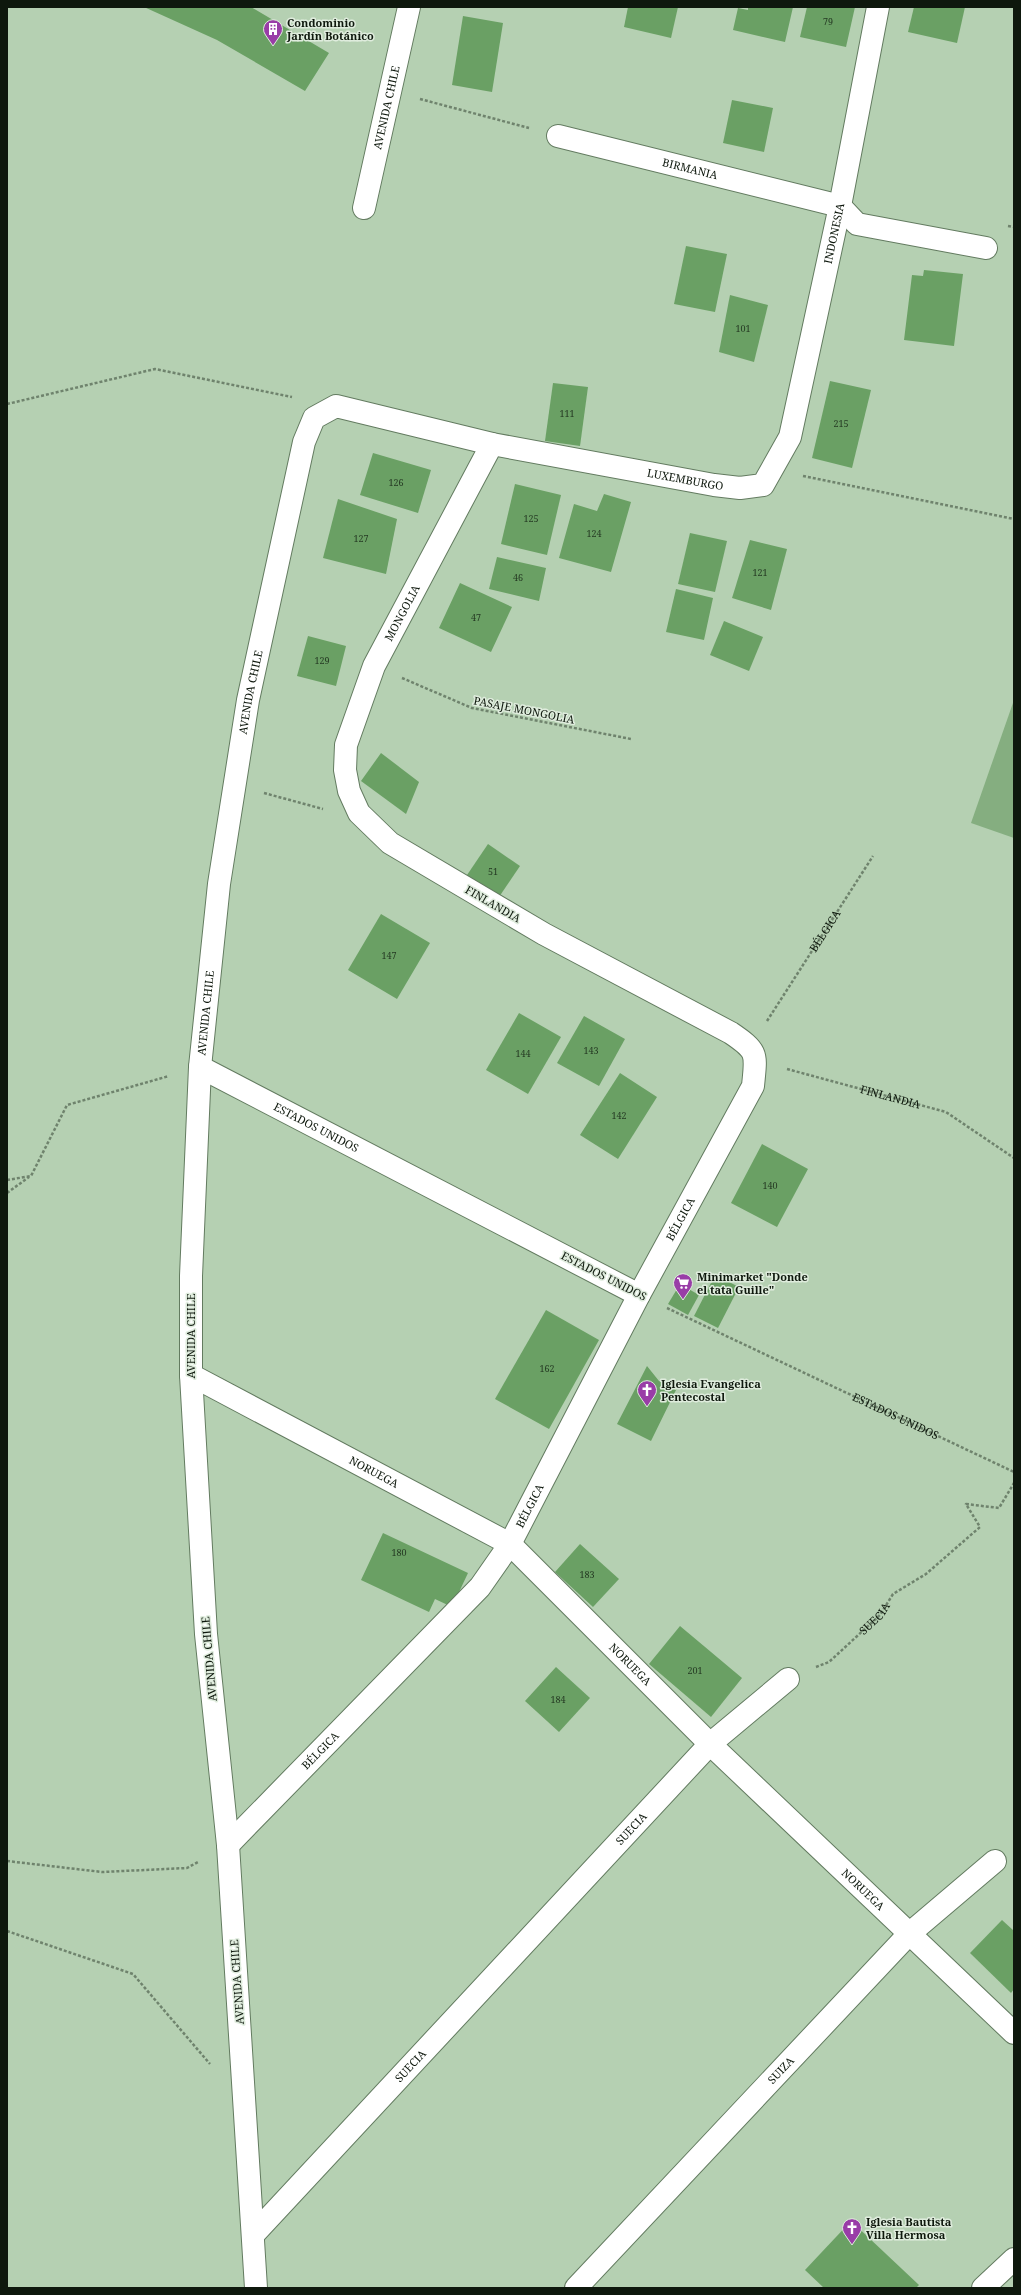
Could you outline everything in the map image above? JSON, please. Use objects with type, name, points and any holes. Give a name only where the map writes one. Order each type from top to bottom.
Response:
[{"type":"street","name":"AVENIDA CHILE","points":[[364,208],[408,7]]},
{"type":"street","name":"INDONESIA","points":[[780,458],[790,437],[840,206],[878,7]]},
{"type":"street","name":"BIRMANIA","points":[[558,136],[840,206]]},
{"type":"street","points":[[840,206],[857,224],[986,248]]},
{"type":"street","name":"AVENIDA CHILE","points":[[256,2288],[228,1845],[206,1634],[191,1374],[191,1276],[200,1067],[219,884],[248,700],[304,442],[314,418],[336,406]]},
{"type":"street","name":"LUXEMBURGO","points":[[336,406],[492,444],[740,488],[763,485],[780,458]]},
{"type":"street","name":"MONGOLIA","points":[[350,791],[345,770],[346,745],[374,666],[492,444]]},
{"type":"street","name":"FINLANDIA","points":[[350,791],[359,813],[390,843],[544,934],[732,1033],[753,1054]]},
{"type":"street","name":"BÉLGICA","points":[[228,1845],[480,1587],[510,1544],[639,1295],[744,1105],[753,1086],[753,1054]]},
{"type":"street","name":"ESTADOS UNIDOS","points":[[200,1067],[639,1295]]},
{"type":"street","name":"NORUEGA","points":[[191,1374],[510,1544],[710,1744],[1014,2033]]},
{"type":"street","name":"SUECIA","points":[[253,2235],[710,1744],[788,1679]]},
{"type":"street","name":"SUIZA","points":[[576,2288],[909,1934],[995,1861]]},
{"type":"street","points":[[984,2288],[1014,2259]]},
{"type":"path","points":[[390,91],[558,136]]},
{"type":"path","points":[[7,404],[155,369],[336,406]]},
{"type":"path","points":[[780,458],[794,474],[1014,520]]},
{"type":"path","name":"PASAJE MONGOLIA","points":[[374,666],[472,708],[631,739]]},
{"type":"path","points":[[235,786],[323,809],[350,791]]},
{"type":"path","name":"BÉLGICA","points":[[753,1054],[873,856]]},
{"type":"path","name":"FINLANDIA","points":[[753,1054],[946,1112],[1014,1158]]},
{"type":"path","points":[[7,1194],[31,1176],[67,1105],[200,1067]]},
{"type":"path","points":[[7,1180],[31,1176]]},
{"type":"path","name":"ESTADOS UNIDOS","points":[[639,1295],[1014,1472]]},
{"type":"path","name":"SUECIA","points":[[788,1679],[829,1662],[880,1615],[893,1594],[926,1574],[980,1527],[966,1504],[999,1508],[1014,1483]]},
{"type":"path","points":[[7,1861],[102,1872],[187,1868],[228,1845]]},
{"type":"path","points":[[7,1931],[133,1974],[214,2068]]},
{"type":"green space","points":[[1014,700],[1014,838],[971,823]]},
{"type":"building","name":"Condominio Jardín Botánico","points":[[144,7],[251,7],[329,53],[305,91],[217,40]]},
{"type":"building","points":[[628,7],[678,7],[671,38],[624,27]]},
{"type":"building","points":[[748,7],[793,7],[785,42],[733,30],[738,8],[748,10]]},
{"type":"building","points":[[807,7],[855,7],[846,47],[800,37]]},
{"type":"building","points":[[914,7],[965,7],[957,43],[908,32]]},
{"type":"building","points":[[463,16],[503,23],[492,92],[452,85]]},
{"type":"building","points":[[732,100],[773,108],[764,152],[723,143]]},
{"type":"building","points":[[686,246],[727,254],[715,312],[674,304]]},
{"type":"building","points":[[924,270],[963,274],[954,346],[904,340],[912,275],[923,276]]},
{"type":"building","points":[[730,295],[768,305],[754,362],[719,352]]},
{"type":"building","points":[[830,381],[871,390],[852,468],[812,458]]},
{"type":"building","points":[[553,383],[588,387],[580,446],[545,441]]},
{"type":"building","points":[[373,453],[431,470],[418,513],[360,495]]},
{"type":"building","points":[[515,484],[561,495],[547,555],[501,544]]},
{"type":"building","points":[[604,494],[631,502],[611,572],[559,558],[574,504],[597,511]]},
{"type":"building","points":[[338,499],[397,519],[386,574],[323,558]]},
{"type":"building","points":[[690,533],[727,541],[715,592],[678,584]]},
{"type":"building","points":[[750,540],[787,549],[771,610],[732,598]]},
{"type":"building","points":[[497,557],[546,568],[539,601],[489,589]]},
{"type":"building","points":[[460,583],[512,607],[491,652],[439,628]]},
{"type":"building","points":[[676,589],[713,598],[704,640],[666,632]]},
{"type":"building","points":[[724,621],[763,637],[749,671],[710,655]]},
{"type":"building","points":[[308,636],[346,646],[336,686],[297,676]]},
{"type":"building","points":[[381,753],[419,782],[406,814],[361,781]]},
{"type":"building","points":[[488,844],[520,866],[497,900],[465,878]]},
{"type":"building","points":[[381,914],[430,943],[397,999],[348,970]]},
{"type":"building","points":[[519,1013],[561,1037],[528,1094],[486,1070]]},
{"type":"building","points":[[584,1016],[625,1039],[599,1086],[557,1063]]},
{"type":"building","points":[[620,1073],[657,1097],[618,1159],[580,1135]]},
{"type":"building","points":[[762,1144],[808,1169],[777,1227],[731,1203]]},
{"type":"building","points":[[715,1275],[739,1287],[718,1328],[694,1316]]},
{"type":"building","name":"Minimarket \"Donde el tata Guille\"","points":[[680,1284],[699,1295],[688,1315],[668,1304]]},
{"type":"building","points":[[546,1310],[599,1340],[549,1429],[495,1399]]},
{"type":"building","name":"Iglesia Evangelica Pentecostal","points":[[647,1366],[659,1381],[676,1390],[651,1441],[617,1424]]},
{"type":"building","points":[[383,1533],[468,1573],[452,1607],[435,1599],[429,1612],[361,1580]]},
{"type":"building","points":[[580,1544],[619,1579],[593,1607],[555,1572]]},
{"type":"building","points":[[680,1626],[742,1678],[711,1717],[649,1664]]},
{"type":"building","points":[[556,1667],[590,1698],[559,1732],[525,1701]]},
{"type":"building","points":[[1002,1920],[1014,1931],[1014,1989],[1011,1993],[970,1953]]},
{"type":"building","name":"Iglesia Bautista Villa Hermosa","points":[[851,2221],[919,2285],[916,2288],[824,2288],[805,2270]]},
{"type":"place","name":"Condominio Jardín Botánico","points":[[273,46]]},
{"type":"place","name":"Minimarket \"Donde el tata Guille\"","points":[[683,1300]]},
{"type":"place","name":"Iglesia Evangelica Pentecostal","points":[[647,1407]]},
{"type":"place","name":"Iglesia Bautista Villa Hermosa","points":[[852,2245]]}]
